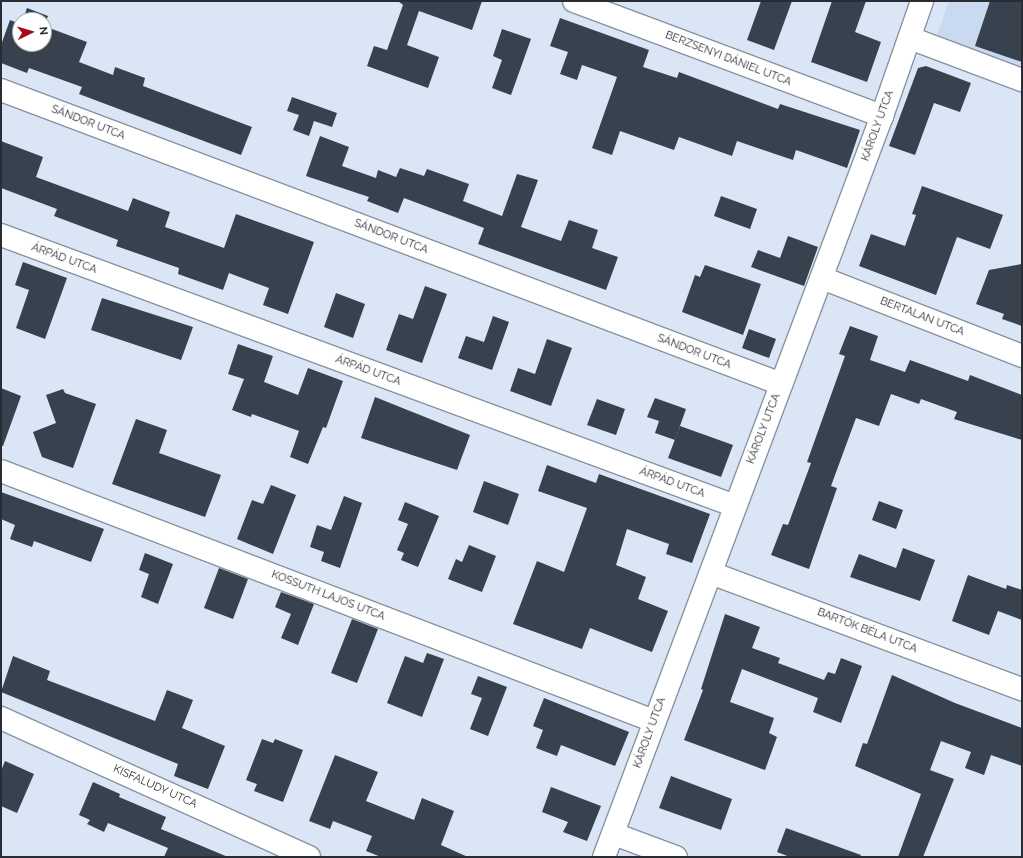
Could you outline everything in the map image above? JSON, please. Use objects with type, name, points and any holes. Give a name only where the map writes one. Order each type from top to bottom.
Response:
[{"type":"street","name":"BERZSENYI DÁNIEL UTCA","points":[[574,1],[882,116]]},
{"type":"street","name":"KÁROLY UTCA","points":[[604,857],[614,834],[654,721],[712,573],[735,506],[822,278],[882,116],[922,1]]},
{"type":"street","points":[[910,38],[1022,80]]},
{"type":"street","name":"SÁNDOR UTCA","points":[[1,90],[781,384]]},
{"type":"street","name":"ÁRPÁD UTCA","points":[[1,235],[735,506]]},
{"type":"street","name":"BERTALAN UTCA","points":[[822,278],[1022,356]]},
{"type":"street","name":"KOSSUTH LAJOS UTCA","points":[[1,471],[654,721]]},
{"type":"street","name":"BARTÓK BÉLA UTCA","points":[[712,573],[1022,689]]},
{"type":"street","name":"KISFALUDY UTCA","points":[[1,718],[309,857]]},
{"type":"street","points":[[614,834],[676,857]]},
{"type":"shaded area","points":[[949,1],[1022,1],[1022,71],[937,35]]},
{"type":"building","points":[[398,1],[482,1],[472,30],[419,11],[407,45],[439,57],[428,88],[367,66],[374,46],[387,50],[403,5]]},
{"type":"building","points":[[761,1],[792,1],[774,50],[747,40]]},
{"type":"building","points":[[832,1],[866,1],[855,32],[881,42],[867,82],[811,62]]},
{"type":"building","points":[[990,1],[1022,1],[1022,62],[975,46]]},
{"type":"building","points":[[27,8],[38,12],[26,12]]},
{"type":"building","points":[[560,18],[649,50],[643,67],[677,78],[679,72],[778,109],[780,104],[860,130],[847,168],[796,150],[793,160],[737,141],[732,156],[679,137],[674,150],[620,131],[612,155],[592,148],[617,77],[582,65],[577,80],[560,74],[568,52],[550,46]]},
{"type":"building","points":[[10,20],[12,21],[12,52],[52,52],[52,29],[87,42],[79,62],[113,75],[115,67],[145,78],[143,86],[252,127],[241,155],[79,94],[82,87],[29,68],[27,73],[1,63],[1,45]]},
{"type":"building","points":[[502,29],[531,39],[511,95],[492,88],[502,60],[493,56]]},
{"type":"building","points":[[926,66],[971,83],[960,112],[934,103],[915,155],[889,146],[918,68]]},
{"type":"building","points":[[292,97],[337,113],[332,127],[314,121],[309,136],[293,130],[299,115],[287,111]]},
{"type":"building","points":[[320,136],[349,147],[342,166],[376,178],[378,170],[396,177],[400,168],[424,176],[427,169],[469,184],[463,201],[502,216],[517,174],[538,180],[521,227],[561,241],[569,220],[598,230],[592,248],[618,257],[606,290],[478,244],[484,228],[404,198],[398,213],[367,201],[369,197],[306,176]]},
{"type":"building","points":[[1,141],[43,157],[36,177],[128,211],[133,198],[170,212],[165,227],[224,248],[236,214],[314,242],[288,314],[263,305],[269,288],[229,273],[223,290],[178,274],[179,268],[116,246],[118,240],[54,216],[57,209],[1,188]]},
{"type":"building","points":[[922,186],[1003,215],[990,249],[957,237],[936,295],[859,266],[871,234],[905,246],[916,215],[912,214]]},
{"type":"building","points":[[721,196],[757,209],[750,229],[714,216]]},
{"type":"building","points":[[788,236],[818,247],[804,286],[751,267],[758,250],[780,258]]},
{"type":"building","points":[[23,262],[67,278],[45,339],[16,328],[29,290],[15,285]]},
{"type":"building","points":[[1022,264],[1022,326],[1002,319],[1004,314],[976,304],[989,270]]},
{"type":"building","points":[[705,265],[761,284],[743,335],[682,312],[695,275],[700,277]]},
{"type":"building","points":[[425,286],[447,294],[422,363],[386,350],[399,314],[413,319]]},
{"type":"building","points":[[336,293],[365,304],[353,338],[324,327]]},
{"type":"building","points":[[102,298],[193,327],[181,360],[91,330]]},
{"type":"building","points":[[493,316],[509,322],[492,370],[458,358],[466,336],[484,342]]},
{"type":"building","points":[[850,326],[878,336],[870,360],[905,372],[910,360],[968,381],[970,375],[1022,395],[1022,440],[954,419],[957,412],[921,399],[919,404],[891,394],[879,426],[856,418],[831,486],[837,488],[809,569],[771,555],[783,524],[788,525],[811,463],[807,462],[845,356],[839,354]]},
{"type":"building","points":[[749,329],[776,339],[769,358],[742,348]]},
{"type":"building","points":[[547,339],[572,348],[551,406],[510,391],[518,368],[535,374]]},
{"type":"building","points":[[238,344],[273,356],[264,382],[298,395],[308,368],[343,381],[326,428],[323,427],[308,464],[290,457],[299,431],[252,414],[251,417],[232,410],[244,379],[228,374]]},
{"type":"building","points":[[1,388],[21,396],[3,446],[1,446]]},
{"type":"building","points":[[63,389],[65,393],[96,404],[73,468],[42,457],[33,432],[56,423],[46,395]]},
{"type":"building","points":[[375,397],[470,435],[457,470],[361,438]]},
{"type":"building","points":[[655,398],[686,409],[675,440],[655,433],[659,421],[647,417]]},
{"type":"building","points":[[597,399],[625,409],[616,435],[587,425]]},
{"type":"building","points":[[136,419],[167,430],[159,453],[221,475],[205,517],[112,484]]},
{"type":"building","points":[[680,426],[733,445],[721,477],[668,458]]},
{"type":"building","points":[[547,465],[596,483],[599,474],[710,514],[692,563],[666,554],[669,544],[627,529],[616,565],[646,577],[638,599],[668,611],[652,652],[590,628],[582,649],[513,624],[537,561],[564,572],[587,508],[538,491]]},
{"type":"building","points":[[484,481],[519,494],[508,525],[473,512]]},
{"type":"building","points":[[271,485],[296,495],[273,554],[237,539],[252,500],[263,504]]},
{"type":"building","points":[[1,492],[104,529],[91,562],[34,541],[32,547],[10,539],[15,525],[1,519]]},
{"type":"building","points":[[344,496],[362,503],[340,568],[321,561],[324,552],[310,547],[317,525],[331,530]]},
{"type":"building","points":[[879,501],[903,510],[896,529],[872,520]]},
{"type":"building","points":[[405,502],[439,516],[418,567],[401,560],[404,553],[397,550],[408,524],[398,520]]},
{"type":"building","points":[[469,545],[496,556],[482,592],[448,579],[456,559],[462,562]]},
{"type":"building","points":[[903,548],[935,560],[920,601],[850,577],[859,554],[896,568]]},
{"type":"building","points":[[145,553],[173,564],[158,604],[141,597],[149,574],[139,570]]},
{"type":"building","points":[[219,568],[248,579],[233,619],[204,608]]},
{"type":"building","points":[[968,575],[1006,589],[1007,585],[1022,590],[1022,620],[998,611],[989,635],[952,621]]},
{"type":"building","points":[[281,592],[314,604],[298,645],[281,638],[291,614],[275,607]]},
{"type":"building","points":[[725,614],[760,627],[752,648],[780,658],[778,663],[824,680],[828,672],[835,674],[841,658],[862,666],[841,723],[813,712],[818,698],[742,669],[730,702],[774,718],[769,733],[777,737],[765,770],[684,740],[703,690],[701,689]]},
{"type":"building","points":[[352,619],[378,629],[357,683],[331,673]]},
{"type":"building","points":[[427,653],[444,659],[422,717],[387,703],[405,656],[423,663]]},
{"type":"building","points":[[13,656],[50,671],[47,680],[155,721],[167,690],[193,700],[182,728],[225,746],[208,789],[174,776],[178,764],[1,692]]},
{"type":"building","points":[[892,675],[955,703],[1022,728],[1022,766],[991,755],[984,775],[965,768],[971,752],[941,741],[930,770],[954,779],[923,857],[898,857],[921,794],[855,766],[863,743],[867,744]]},
{"type":"building","points":[[478,676],[507,687],[488,736],[470,729],[482,698],[471,694]]},
{"type":"building","points":[[544,698],[629,732],[615,766],[561,745],[557,756],[536,748],[543,730],[533,726]]},
{"type":"building","points":[[262,739],[273,743],[275,739],[303,750],[283,802],[254,791],[257,784],[246,780]]},
{"type":"building","points":[[335,755],[378,772],[366,801],[414,820],[422,798],[454,811],[441,845],[468,857],[381,857],[366,851],[372,836],[333,821],[330,829],[309,821]]},
{"type":"building","points":[[5,761],[34,774],[17,813],[1,806],[1,771]]},
{"type":"building","points":[[671,776],[732,799],[721,830],[659,808]]},
{"type":"building","points":[[93,782],[120,794],[119,797],[166,817],[161,829],[228,857],[164,857],[168,848],[108,823],[104,832],[87,824],[90,820],[79,815]]},
{"type":"building","points":[[551,787],[601,806],[587,841],[563,832],[568,822],[542,812]]},
{"type":"building","points":[[786,828],[861,855],[860,857],[790,857],[777,852]]}]
